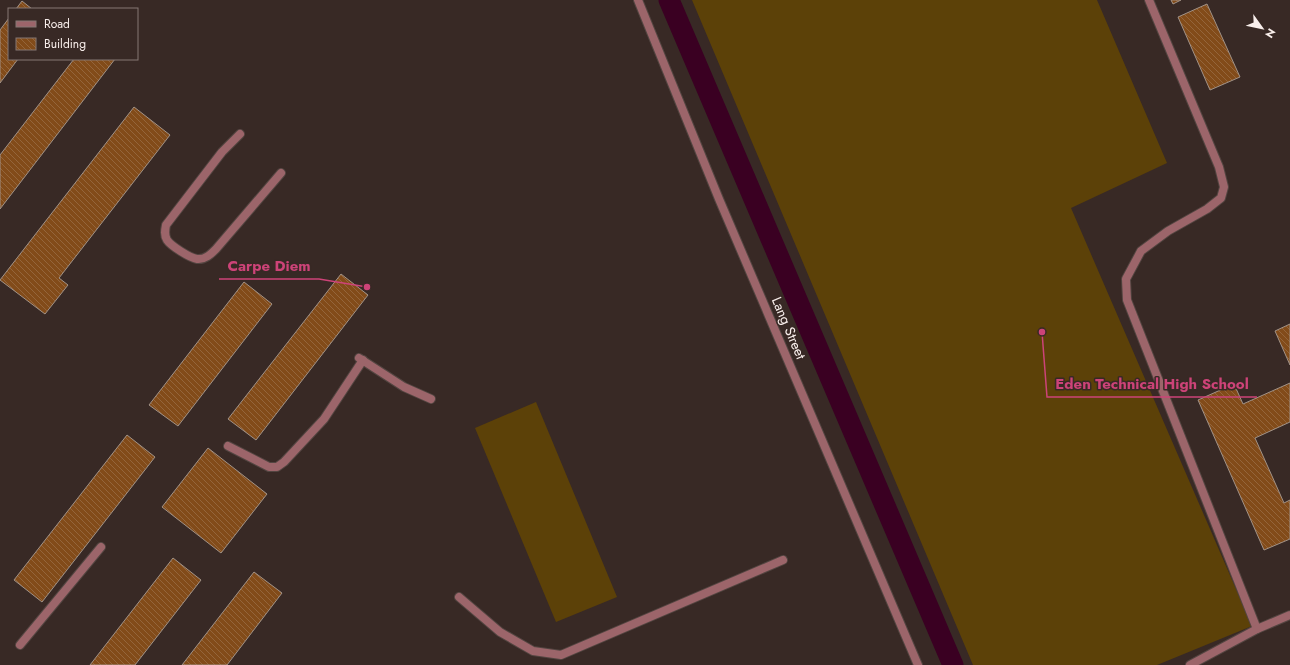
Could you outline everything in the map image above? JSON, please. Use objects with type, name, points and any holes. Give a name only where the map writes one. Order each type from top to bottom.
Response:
[{"type":"street","name":"Lang Street","points":[[638,0],[719,198],[918,665]]},
{"type":"street","points":[[1149,0],[1219,167],[1224,187],[1221,198],[1207,209],[1168,231],[1141,251],[1126,279],[1128,300],[1257,629]]},
{"type":"street","points":[[240,134],[222,152],[166,225],[164,232],[167,240],[172,245],[188,256],[198,259],[206,257],[216,249],[281,173]]},
{"type":"street","points":[[228,446],[269,467],[278,467],[324,419],[361,359],[404,387],[431,398]]},
{"type":"street","points":[[20,645],[101,547]]},
{"type":"street","points":[[459,597],[500,632],[533,651],[561,655],[783,560]]},
{"type":"street","points":[[1190,665],[1257,629],[1290,615]]},
{"type":"shaded area","points":[[692,0],[1097,0],[1167,163],[1071,208],[1252,626],[1157,665],[973,665]]},
{"type":"shaded area","points":[[536,402],[617,597],[556,622],[475,428]]},
{"type":"building","points":[[1171,0],[1181,0],[1173,4]]},
{"type":"building","points":[[22,1],[31,8],[17,8]]},
{"type":"building","points":[[1207,4],[1240,77],[1210,90],[1178,17]]},
{"type":"building","points":[[8,19],[8,60],[17,60],[0,83],[0,30]]},
{"type":"building","points":[[73,60],[114,60],[0,209],[0,155]]},
{"type":"building","points":[[134,107],[170,135],[59,278],[68,285],[45,314],[0,280]]},
{"type":"building","points":[[341,274],[368,295],[256,440],[228,419]]},
{"type":"building","points":[[244,282],[272,304],[178,426],[149,405]]},
{"type":"building","points":[[1290,324],[1290,365],[1275,331]]},
{"type":"building","points":[[1290,383],[1290,422],[1255,438],[1284,503],[1290,500],[1290,539],[1264,550],[1198,400],[1234,384],[1243,404]]},
{"type":"building","points":[[127,435],[155,457],[42,602],[14,580]]},
{"type":"building","points":[[208,448],[267,494],[221,553],[162,507]]},
{"type":"building","points":[[173,558],[201,580],[135,665],[90,665]]},
{"type":"building","points":[[254,572],[282,593],[227,665],[182,665]]},
{"type":"waterway","points":[[669,0],[953,665]]},
{"type":"place","name":"Carpe Diem","points":[[367,287]]},
{"type":"place","name":"Eden Technical High School","points":[[1042,332]]}]
